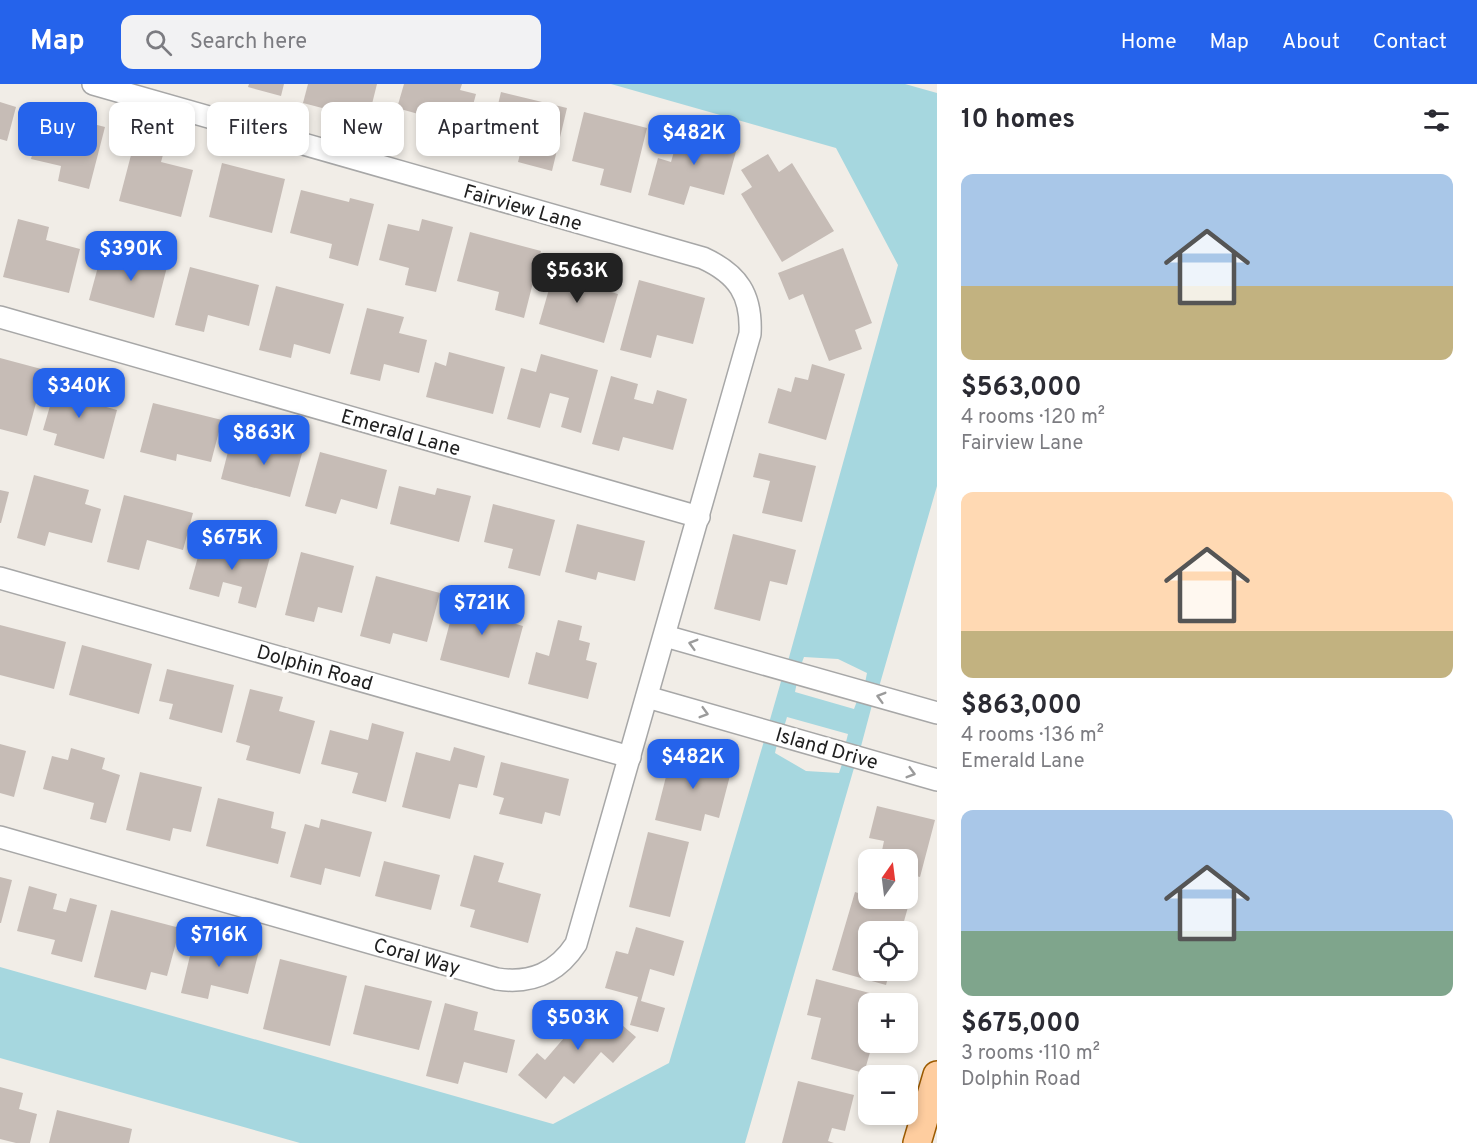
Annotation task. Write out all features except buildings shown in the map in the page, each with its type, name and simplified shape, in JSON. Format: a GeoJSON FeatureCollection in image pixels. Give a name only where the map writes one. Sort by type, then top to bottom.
{"type":"FeatureCollection","features":[{"type":"Feature","properties":{"kind":"main road"},"geometry":{"type":"LineString","coordinates":[[917,1143],[937,1075]]}},
{"type":"Feature","properties":{"kind":"street","name":"Fairview Lane"},"geometry":{"type":"LineString","coordinates":[[93,84],[691,255],[718,265],[731,274],[745,295],[751,318],[750,334],[647,697]]}},
{"type":"Feature","properties":{"kind":"street","name":"Emerald Lane"},"geometry":{"type":"LineString","coordinates":[[0,318],[699,516]]}},
{"type":"Feature","properties":{"kind":"street","name":"Dolphin Road"},"geometry":{"type":"LineString","coordinates":[[0,578],[630,757]]}},
{"type":"Feature","properties":{"kind":"street"},"geometry":{"type":"LineString","coordinates":[[665,636],[937,713]]}},
{"type":"Feature","properties":{"kind":"street","name":"Coral Way"},"geometry":{"type":"LineString","coordinates":[[0,837],[486,976],[513,981],[542,976],[567,957],[576,944],[647,697]]}},
{"type":"Feature","properties":{"kind":"street","name":"Island Drive"},"geometry":{"type":"LineString","coordinates":[[647,697],[937,780]]}},
{"type":"Feature","properties":{"kind":"water"},"geometry":{"type":"Polygon","coordinates":[[[611,84],[905,84],[937,93],[937,486],[879,687],[865,683],[867,673],[838,659],[804,657],[801,665],[788,661],[898,265],[836,148],[611,84]]]}},
{"type":"Feature","properties":{"kind":"water"},"geometry":{"type":"Polygon","coordinates":[[[782,678],[797,682],[795,692],[854,709],[857,701],[872,705],[860,750],[845,746],[848,734],[787,717],[784,727],[769,723],[782,678]]]}},
{"type":"Feature","properties":{"kind":"water"},"geometry":{"type":"Polygon","coordinates":[[[764,741],[777,744],[775,753],[806,771],[839,773],[842,764],[854,768],[745,1143],[300,1143],[0,1058],[0,967],[553,1124],[669,1063],[764,741]]]}}]}
